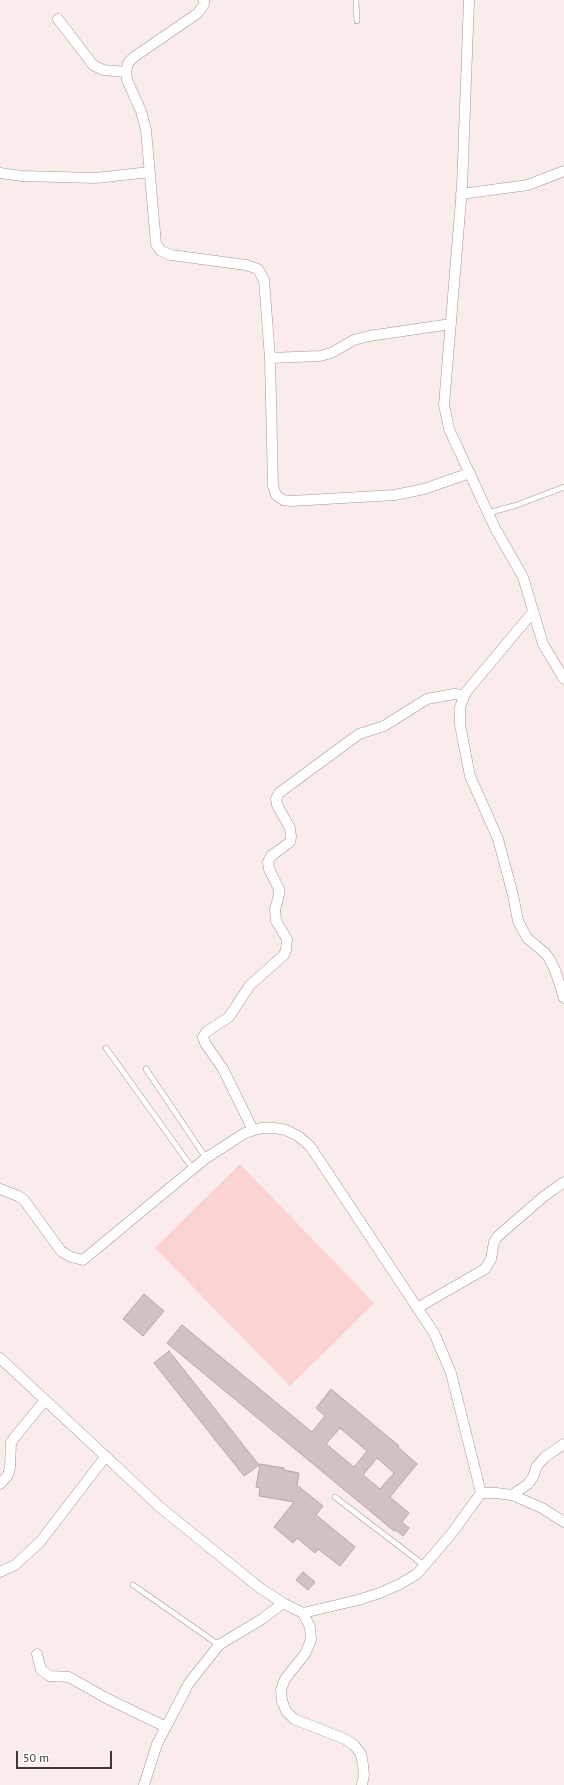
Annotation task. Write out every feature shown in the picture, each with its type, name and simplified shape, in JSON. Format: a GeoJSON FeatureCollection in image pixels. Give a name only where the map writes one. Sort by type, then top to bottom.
{"type":"FeatureCollection","features":[{"type":"Feature","properties":{"kind":"street"},"geometry":{"type":"LineString","coordinates":[[204,0],[204,4],[198,14],[134,57],[128,63],[126,72],[127,80],[141,111],[146,130],[156,244],[161,251],[171,255],[246,265],[258,269],[264,280],[270,358],[273,486],[276,495],[283,500],[291,501],[395,495],[424,489],[470,473]]}},
{"type":"Feature","properties":{"kind":"street"},"geometry":{"type":"LineString","coordinates":[[469,0],[461,194],[444,405],[449,429],[488,513],[523,577],[543,644],[564,679]]}},
{"type":"Feature","properties":{"kind":"street"},"geometry":{"type":"LineString","coordinates":[[58,19],[93,65],[103,70],[126,72]]}},
{"type":"Feature","properties":{"kind":"street"},"geometry":{"type":"LineString","coordinates":[[461,194],[528,185],[564,171]]}},
{"type":"Feature","properties":{"kind":"street"},"geometry":{"type":"LineString","coordinates":[[0,173],[22,176],[95,178],[150,172]]}},
{"type":"Feature","properties":{"kind":"street"},"geometry":{"type":"LineString","coordinates":[[270,358],[320,356],[331,353],[354,340],[369,336],[451,324]]}},
{"type":"Feature","properties":{"kind":"street"},"geometry":{"type":"LineString","coordinates":[[533,612],[464,695],[460,707],[460,725],[470,776],[498,839],[513,895],[518,921],[527,938],[549,958],[555,970],[564,998]]}},
{"type":"Feature","properties":{"kind":"street"},"geometry":{"type":"LineString","coordinates":[[253,1130],[223,1069],[205,1043],[203,1037],[206,1032],[229,1017],[250,985],[284,955],[286,950],[287,939],[276,921],[275,909],[279,889],[269,869],[268,862],[271,856],[290,842],[292,837],[290,828],[277,805],[276,799],[279,793],[359,734],[384,726],[427,699],[454,694],[464,695]]}},
{"type":"Feature","properties":{"kind":"street"},"geometry":{"type":"LineString","coordinates":[[0,1189],[24,1200],[61,1251],[71,1257],[83,1260],[206,1158],[245,1133],[261,1128],[275,1128],[286,1130],[298,1136],[310,1146],[434,1333],[451,1374],[481,1493]]}},
{"type":"Feature","properties":{"kind":"street"},"geometry":{"type":"LineString","coordinates":[[417,1308],[485,1269],[491,1259],[494,1242],[497,1237],[542,1197],[564,1182]]}},
{"type":"Feature","properties":{"kind":"street"},"geometry":{"type":"LineString","coordinates":[[0,1358],[161,1508],[260,1588],[283,1603],[303,1613],[310,1627],[310,1640],[305,1654],[285,1678],[281,1690],[282,1701],[286,1711],[294,1719],[345,1739],[354,1745],[361,1754],[364,1765],[362,1785]]}},
{"type":"Feature","properties":{"kind":"street"},"geometry":{"type":"LineString","coordinates":[[0,1484],[8,1475],[10,1468],[11,1442],[45,1400]]}},
{"type":"Feature","properties":{"kind":"street"},"geometry":{"type":"LineString","coordinates":[[512,1495],[528,1484],[533,1477],[537,1466],[545,1457],[564,1444]]}},
{"type":"Feature","properties":{"kind":"street"},"geometry":{"type":"LineString","coordinates":[[0,1572],[15,1565],[40,1542],[106,1456]]}},
{"type":"Feature","properties":{"kind":"street"},"geometry":{"type":"LineString","coordinates":[[481,1493],[496,1492],[512,1495],[542,1508],[564,1522]]}},
{"type":"Feature","properties":{"kind":"street"},"geometry":{"type":"LineString","coordinates":[[303,1613],[358,1600],[380,1593],[417,1574],[452,1533],[481,1493]]}},
{"type":"Feature","properties":{"kind":"street"},"geometry":{"type":"LineString","coordinates":[[144,1785],[157,1744],[189,1683],[219,1645],[262,1619],[283,1603]]}},
{"type":"Feature","properties":{"kind":"street"},"geometry":{"type":"LineString","coordinates":[[37,1654],[41,1670],[50,1676],[69,1677],[106,1698],[166,1727]]}},
{"type":"Feature","properties":{"kind":"lane"},"geometry":{"type":"LineString","coordinates":[[356,0],[357,21]]}},
{"type":"Feature","properties":{"kind":"lane"},"geometry":{"type":"LineString","coordinates":[[488,513],[517,505],[564,488]]}},
{"type":"Feature","properties":{"kind":"lane"},"geometry":{"type":"LineString","coordinates":[[106,1048],[193,1169]]}},
{"type":"Feature","properties":{"kind":"lane"},"geometry":{"type":"LineString","coordinates":[[146,1069],[206,1158]]}},
{"type":"Feature","properties":{"kind":"lane"},"geometry":{"type":"LineString","coordinates":[[335,1497],[424,1566]]}},
{"type":"Feature","properties":{"kind":"lane"},"geometry":{"type":"LineString","coordinates":[[133,1585],[219,1645]]}},
{"type":"Feature","properties":{"kind":"shaded area"},"geometry":{"type":"Polygon","coordinates":[[[240,1164],[374,1303],[290,1386],[155,1248],[240,1164]]]}},
{"type":"Feature","properties":{"kind":"building"},"geometry":{"type":"Polygon","coordinates":[[[144,1294],[164,1311],[143,1336],[123,1319],[144,1294]]]}},
{"type":"Feature","properties":{"kind":"building"},"geometry":{"type":"Polygon","coordinates":[[[182,1325],[312,1432],[325,1416],[316,1408],[331,1389],[399,1446],[398,1447],[417,1464],[390,1497],[409,1513],[402,1522],[409,1528],[403,1536],[396,1530],[394,1531],[167,1343],[182,1325]],[[340,1428],[326,1444],[354,1467],[367,1451],[340,1428]],[[377,1458],[363,1475],[380,1489],[394,1473],[377,1458]]]}},
{"type":"Feature","properties":{"kind":"building"},"geometry":{"type":"Polygon","coordinates":[[[169,1351],[259,1465],[244,1476],[154,1363],[169,1351]]]}},
{"type":"Feature","properties":{"kind":"building"},"geometry":{"type":"Polygon","coordinates":[[[260,1464],[284,1468],[284,1470],[299,1473],[297,1485],[323,1506],[316,1515],[355,1547],[340,1566],[318,1549],[315,1553],[297,1538],[293,1543],[274,1527],[294,1502],[259,1496],[260,1488],[256,1487],[260,1464]]]}},
{"type":"Feature","properties":{"kind":"building"},"geometry":{"type":"Polygon","coordinates":[[[303,1572],[315,1582],[308,1590],[296,1580],[303,1572]]]}}]}
